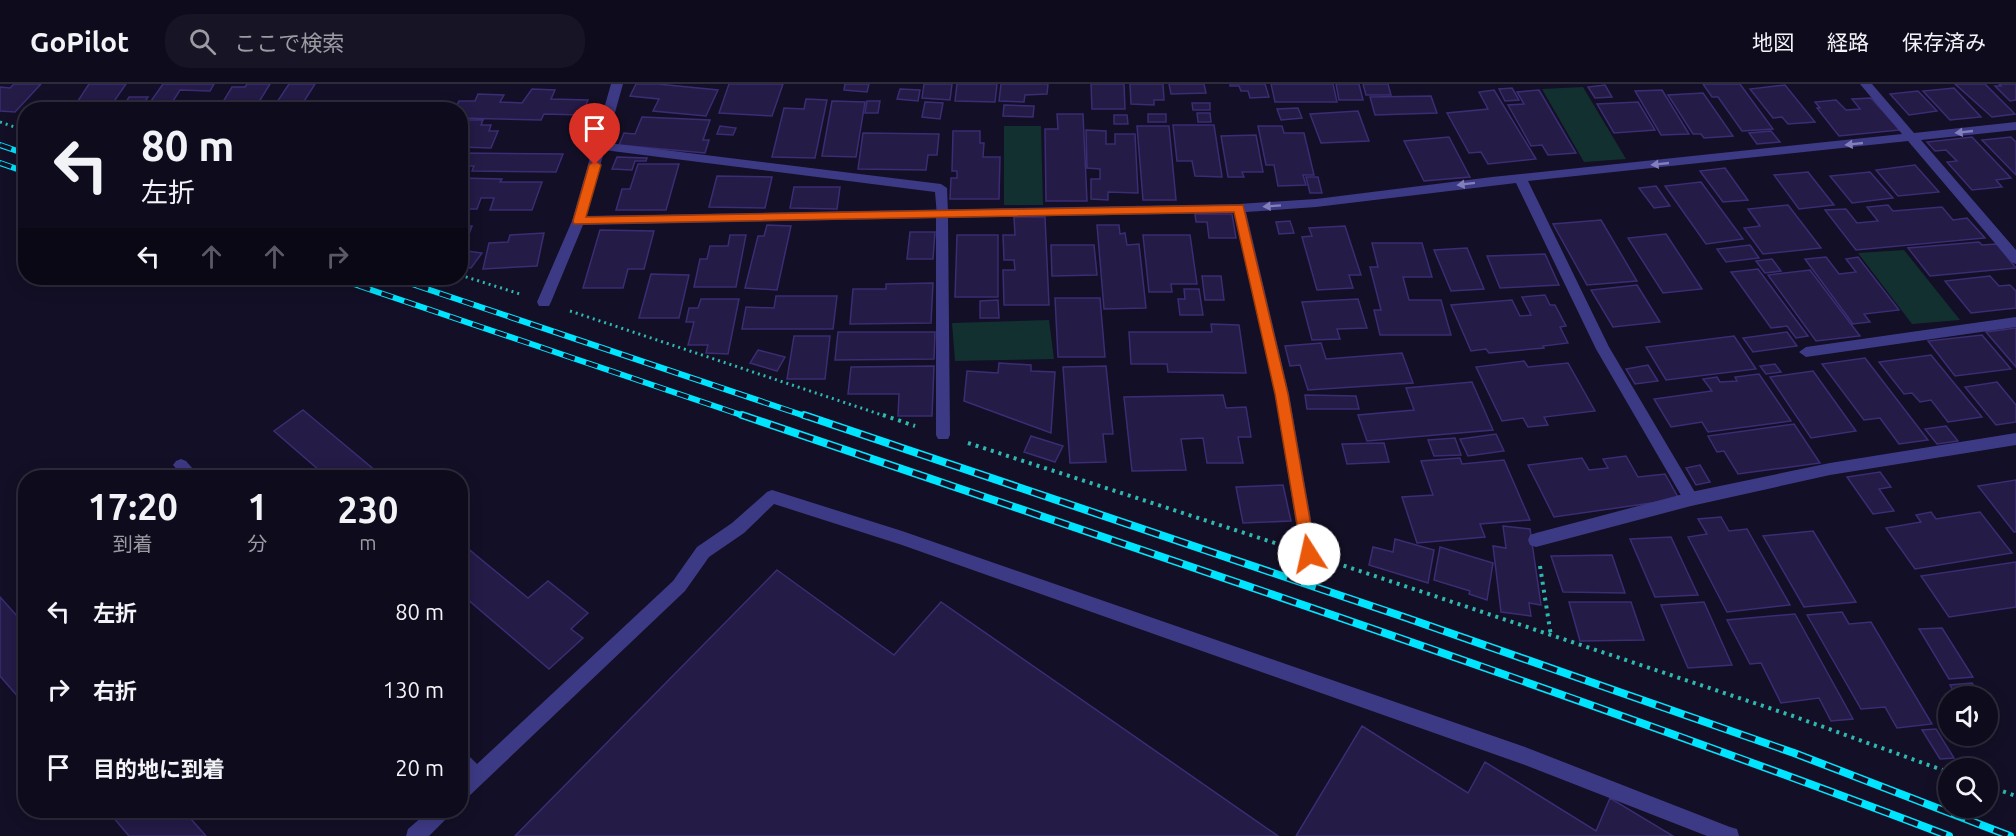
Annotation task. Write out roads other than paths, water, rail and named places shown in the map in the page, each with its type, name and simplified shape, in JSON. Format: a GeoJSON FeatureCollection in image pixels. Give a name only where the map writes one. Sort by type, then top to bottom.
{"type":"FeatureCollection","features":[{"type":"Feature","properties":{"kind":"street"},"geometry":{"type":"LineString","coordinates":[[544,302],[579,221],[617,84]]}},
{"type":"Feature","properties":{"kind":"street"},"geometry":{"type":"LineString","coordinates":[[1866,84],[2016,259]]}},
{"type":"Feature","properties":{"kind":"street"},"geometry":{"type":"LineString","coordinates":[[579,221],[1239,208],[1317,203],[1520,178],[2016,126]]}},
{"type":"Feature","properties":{"kind":"street"},"geometry":{"type":"LineString","coordinates":[[600,146],[941,188],[943,435]]}},
{"type":"Feature","properties":{"kind":"street"},"geometry":{"type":"LineString","coordinates":[[1520,178],[1603,349],[1691,499]]}},
{"type":"Feature","properties":{"kind":"street"},"geometry":{"type":"LineString","coordinates":[[1239,208],[1282,394],[1309,554]]}},
{"type":"Feature","properties":{"kind":"street"},"geometry":{"type":"LineString","coordinates":[[1806,352],[2016,322]]}},
{"type":"Feature","properties":{"kind":"street"},"geometry":{"type":"LineString","coordinates":[[1536,540],[1691,499],[1830,469],[2016,440]]}},
{"type":"Feature","properties":{"kind":"street"},"geometry":{"type":"LineString","coordinates":[[181,465],[186,470]]}},
{"type":"Feature","properties":{"kind":"street"},"geometry":{"type":"LineString","coordinates":[[468,785],[679,586],[703,552],[738,528],[772,497],[902,538],[1525,756],[1730,836]]}},
{"type":"Feature","properties":{"kind":"street"},"geometry":{"type":"LineString","coordinates":[[468,767],[477,777]]}},
{"type":"Feature","properties":{"kind":"street"},"geometry":{"type":"LineString","coordinates":[[415,836],[434,818]]}},
{"type":"Feature","properties":{"kind":"railway"},"geometry":{"type":"LineString","coordinates":[[0,145],[18,151]]}},
{"type":"Feature","properties":{"kind":"railway"},"geometry":{"type":"LineString","coordinates":[[0,163],[18,169]]}},
{"type":"Feature","properties":{"kind":"railway"},"geometry":{"type":"LineString","coordinates":[[357,285],[747,417]]}},
{"type":"Feature","properties":{"kind":"railway"},"geometry":{"type":"LineString","coordinates":[[415,285],[808,417]]}},
{"type":"Feature","properties":{"kind":"railway"},"geometry":{"type":"LineString","coordinates":[[742,415],[1499,673],[1949,836]]}},
{"type":"Feature","properties":{"kind":"railway"},"geometry":{"type":"LineString","coordinates":[[804,415],[1404,617],[1794,753],[2010,836]]}}]}
